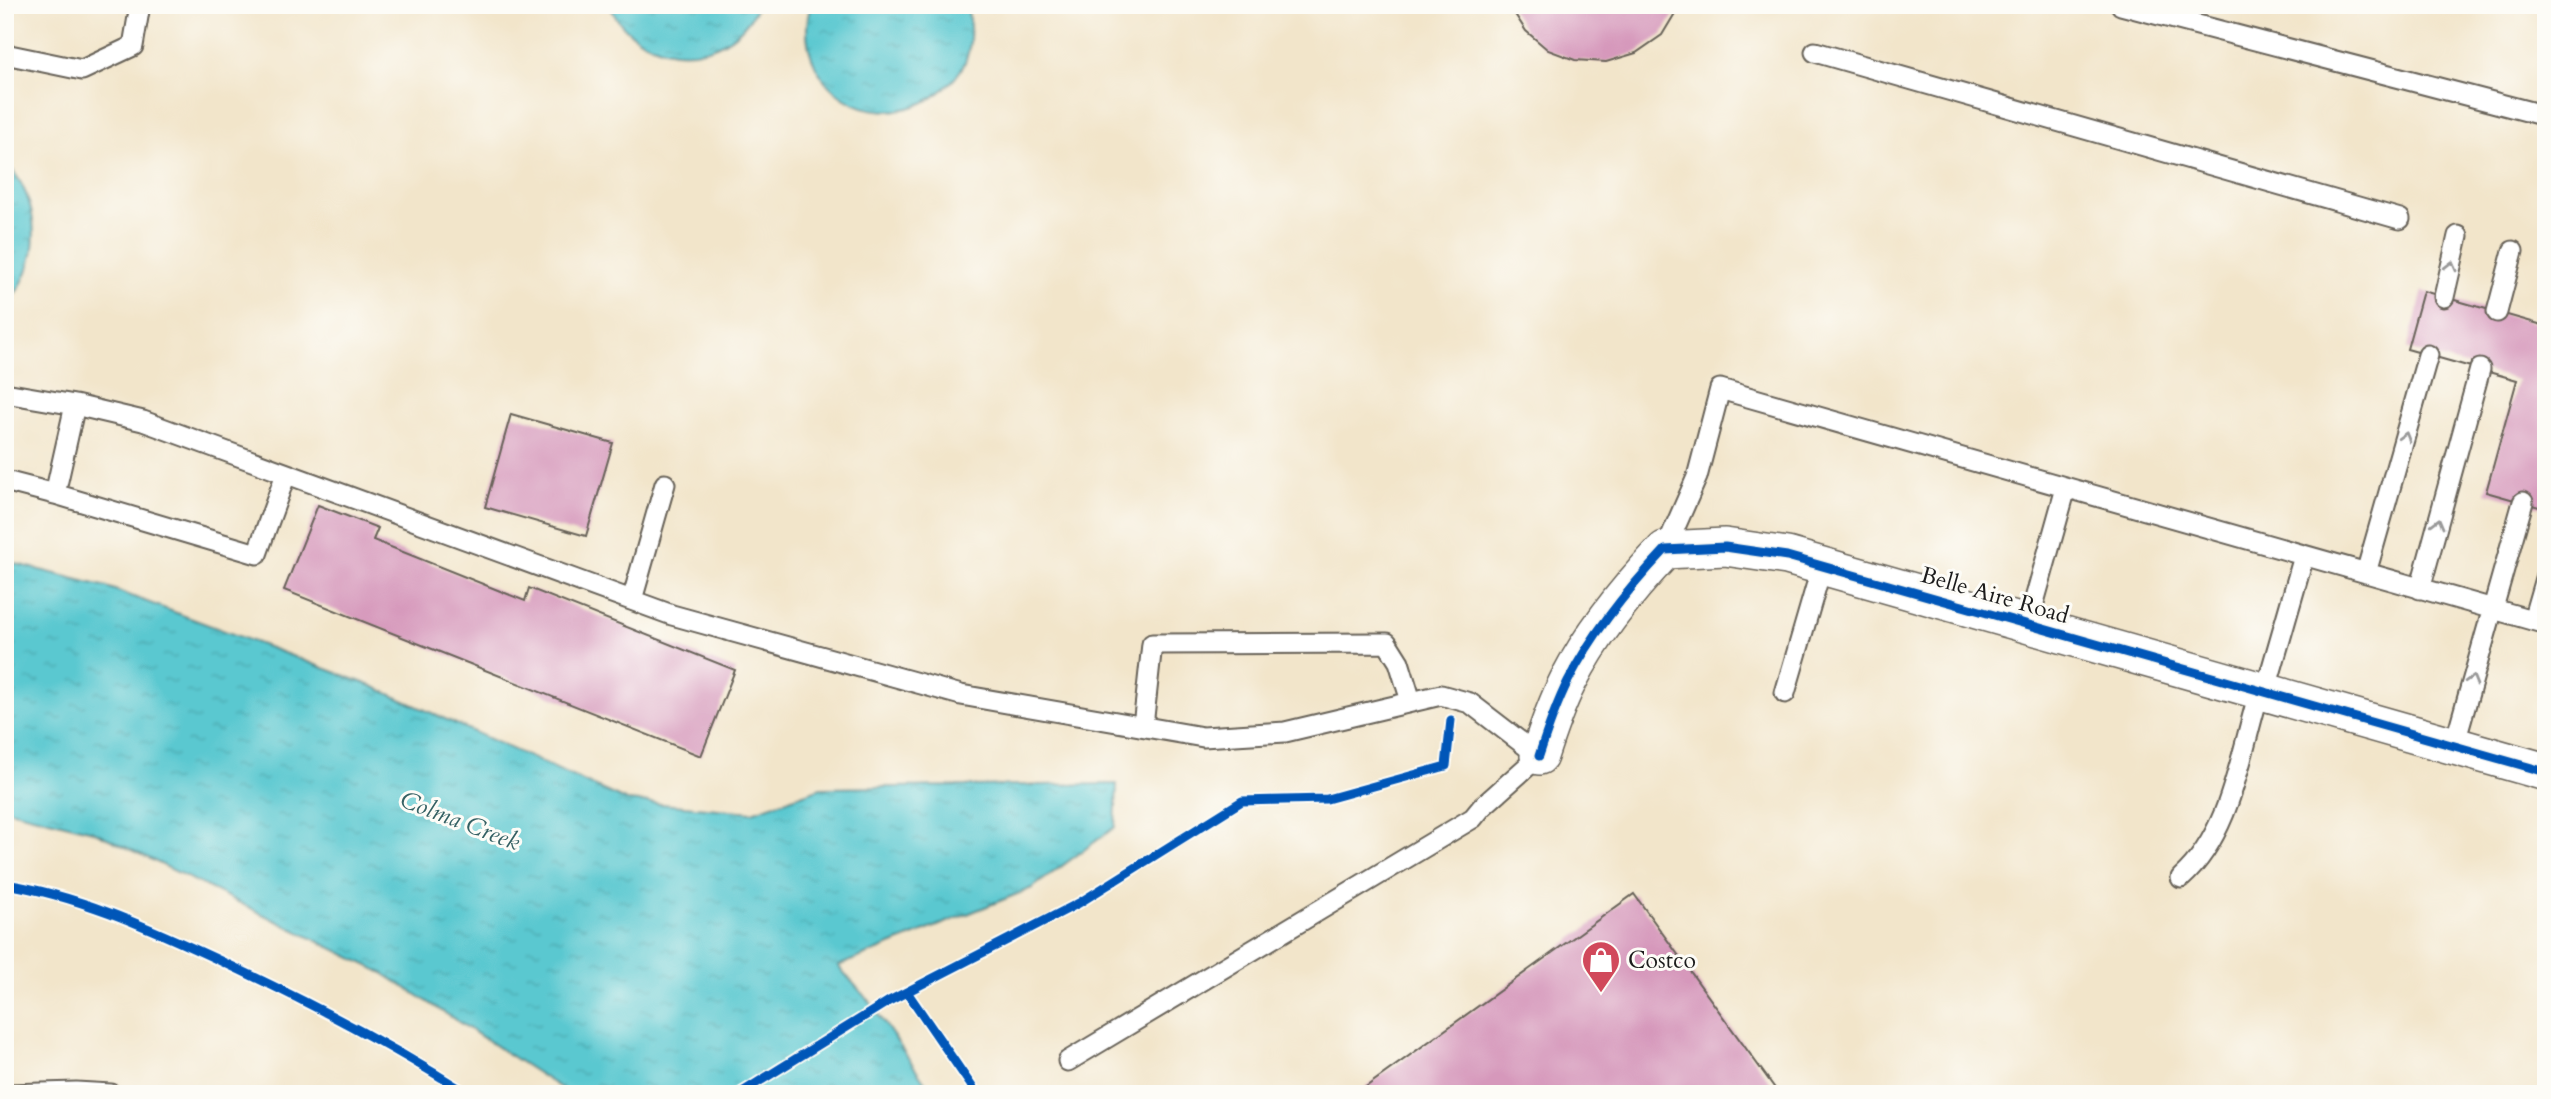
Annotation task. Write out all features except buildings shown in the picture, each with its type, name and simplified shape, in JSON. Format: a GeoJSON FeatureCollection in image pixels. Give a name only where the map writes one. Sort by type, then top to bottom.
{"type":"FeatureCollection","features":[{"type":"Feature","properties":{"kind":"street","name":"Belle Aire Road"},"geometry":{"type":"LineString","coordinates":[[1665,550],[1725,547],[1758,550],[1822,566],[2546,772]]}},
{"type":"Feature","properties":{"kind":"street"},"geometry":{"type":"LineString","coordinates":[[1539,756],[1552,716],[1589,645],[1631,588],[1665,550]]}},
{"type":"Feature","properties":{"kind":"lane"},"geometry":{"type":"LineString","coordinates":[[5,54],[82,70],[133,46],[139,5]]}},
{"type":"Feature","properties":{"kind":"lane"},"geometry":{"type":"LineString","coordinates":[[2121,5],[2546,116]]}},
{"type":"Feature","properties":{"kind":"lane"},"geometry":{"type":"LineString","coordinates":[[1815,52],[2400,219]]}},
{"type":"Feature","properties":{"kind":"lane"},"geometry":{"type":"LineString","coordinates":[[2444,297],[2458,236]]}},
{"type":"Feature","properties":{"kind":"lane"},"geometry":{"type":"LineString","coordinates":[[2497,312],[2513,251]]}},
{"type":"Feature","properties":{"kind":"lane"},"geometry":{"type":"LineString","coordinates":[[2366,573],[2428,355]]}},
{"type":"Feature","properties":{"kind":"lane"},"geometry":{"type":"LineString","coordinates":[[2420,589],[2480,369]]}},
{"type":"Feature","properties":{"kind":"lane"},"geometry":{"type":"LineString","coordinates":[[1665,550],[1697,477],[1720,389],[2539,622],[2546,575]]}},
{"type":"Feature","properties":{"kind":"lane"},"geometry":{"type":"LineString","coordinates":[[5,393],[75,405],[143,421],[672,615],[961,695],[1203,737],[1286,732],[1441,695],[1470,703],[1539,756],[1473,818],[1068,1061]]}},
{"type":"Feature","properties":{"kind":"lane"},"geometry":{"type":"LineString","coordinates":[[55,494],[75,405]]}},
{"type":"Feature","properties":{"kind":"lane"},"geometry":{"type":"LineString","coordinates":[[5,481],[257,554],[286,474]]}},
{"type":"Feature","properties":{"kind":"lane"},"geometry":{"type":"LineString","coordinates":[[632,600],[665,484]]}},
{"type":"Feature","properties":{"kind":"lane"},"geometry":{"type":"LineString","coordinates":[[2028,624],[2066,488]]}},
{"type":"Feature","properties":{"kind":"lane"},"geometry":{"type":"LineString","coordinates":[[2454,746],[2523,502]]}},
{"type":"Feature","properties":{"kind":"lane"},"geometry":{"type":"LineString","coordinates":[[2181,878],[2195,865],[2217,834],[2304,556]]}},
{"type":"Feature","properties":{"kind":"lane"},"geometry":{"type":"LineString","coordinates":[[1785,693],[1822,566]]}},
{"type":"Feature","properties":{"kind":"lane"},"geometry":{"type":"LineString","coordinates":[[1143,726],[1153,644],[1387,643],[1399,662],[1411,701]]}},
{"type":"Feature","properties":{"kind":"lane"},"geometry":{"type":"LineString","coordinates":[[8,1094],[76,1091],[111,1094]]}},
{"type":"Feature","properties":{"kind":"water"},"geometry":{"type":"Polygon","coordinates":[[[610,5],[758,5],[737,33],[723,42],[708,49],[676,52],[659,48],[632,34],[615,16],[610,5]]]}},
{"type":"Feature","properties":{"kind":"water"},"geometry":{"type":"Polygon","coordinates":[[[811,5],[967,5],[970,35],[967,57],[948,85],[931,99],[912,107],[892,111],[853,103],[836,93],[822,78],[812,58],[807,32],[811,5]]]}},
{"type":"Feature","properties":{"kind":"water"},"geometry":{"type":"Polygon","coordinates":[[[5,162],[27,195],[34,234],[27,272],[18,290],[5,305],[5,162]]]}},
{"type":"Feature","properties":{"kind":"water","name":"Colma Creek"},"geometry":{"type":"Polygon","coordinates":[[[5,561],[107,587],[372,686],[627,801],[752,812],[821,788],[1117,784],[1115,827],[1032,888],[838,966],[869,1001],[933,1094],[570,1094],[383,973],[93,831],[5,809],[5,561]]]}},
{"type":"Feature","properties":{"kind":"cycle path"},"geometry":{"type":"LineString","coordinates":[[1539,756],[1560,699],[1588,645],[1651,565],[1665,550],[1725,547],[1787,556],[2546,772]]}},
{"type":"Feature","properties":{"kind":"cycle path"},"geometry":{"type":"LineString","coordinates":[[739,1094],[889,1001],[1079,903],[1242,801],[1327,799],[1446,766],[1451,720]]}},
{"type":"Feature","properties":{"kind":"cycle path"},"geometry":{"type":"LineString","coordinates":[[5,884],[84,904],[185,945],[342,1021],[468,1094]]}},
{"type":"Feature","properties":{"kind":"cycle path"},"geometry":{"type":"LineString","coordinates":[[907,992],[977,1094]]}},
{"type":"Feature","properties":{"kind":"place","name":"Costco"},"geometry":{"type":"Point","coordinates":[1601,994]}}]}
